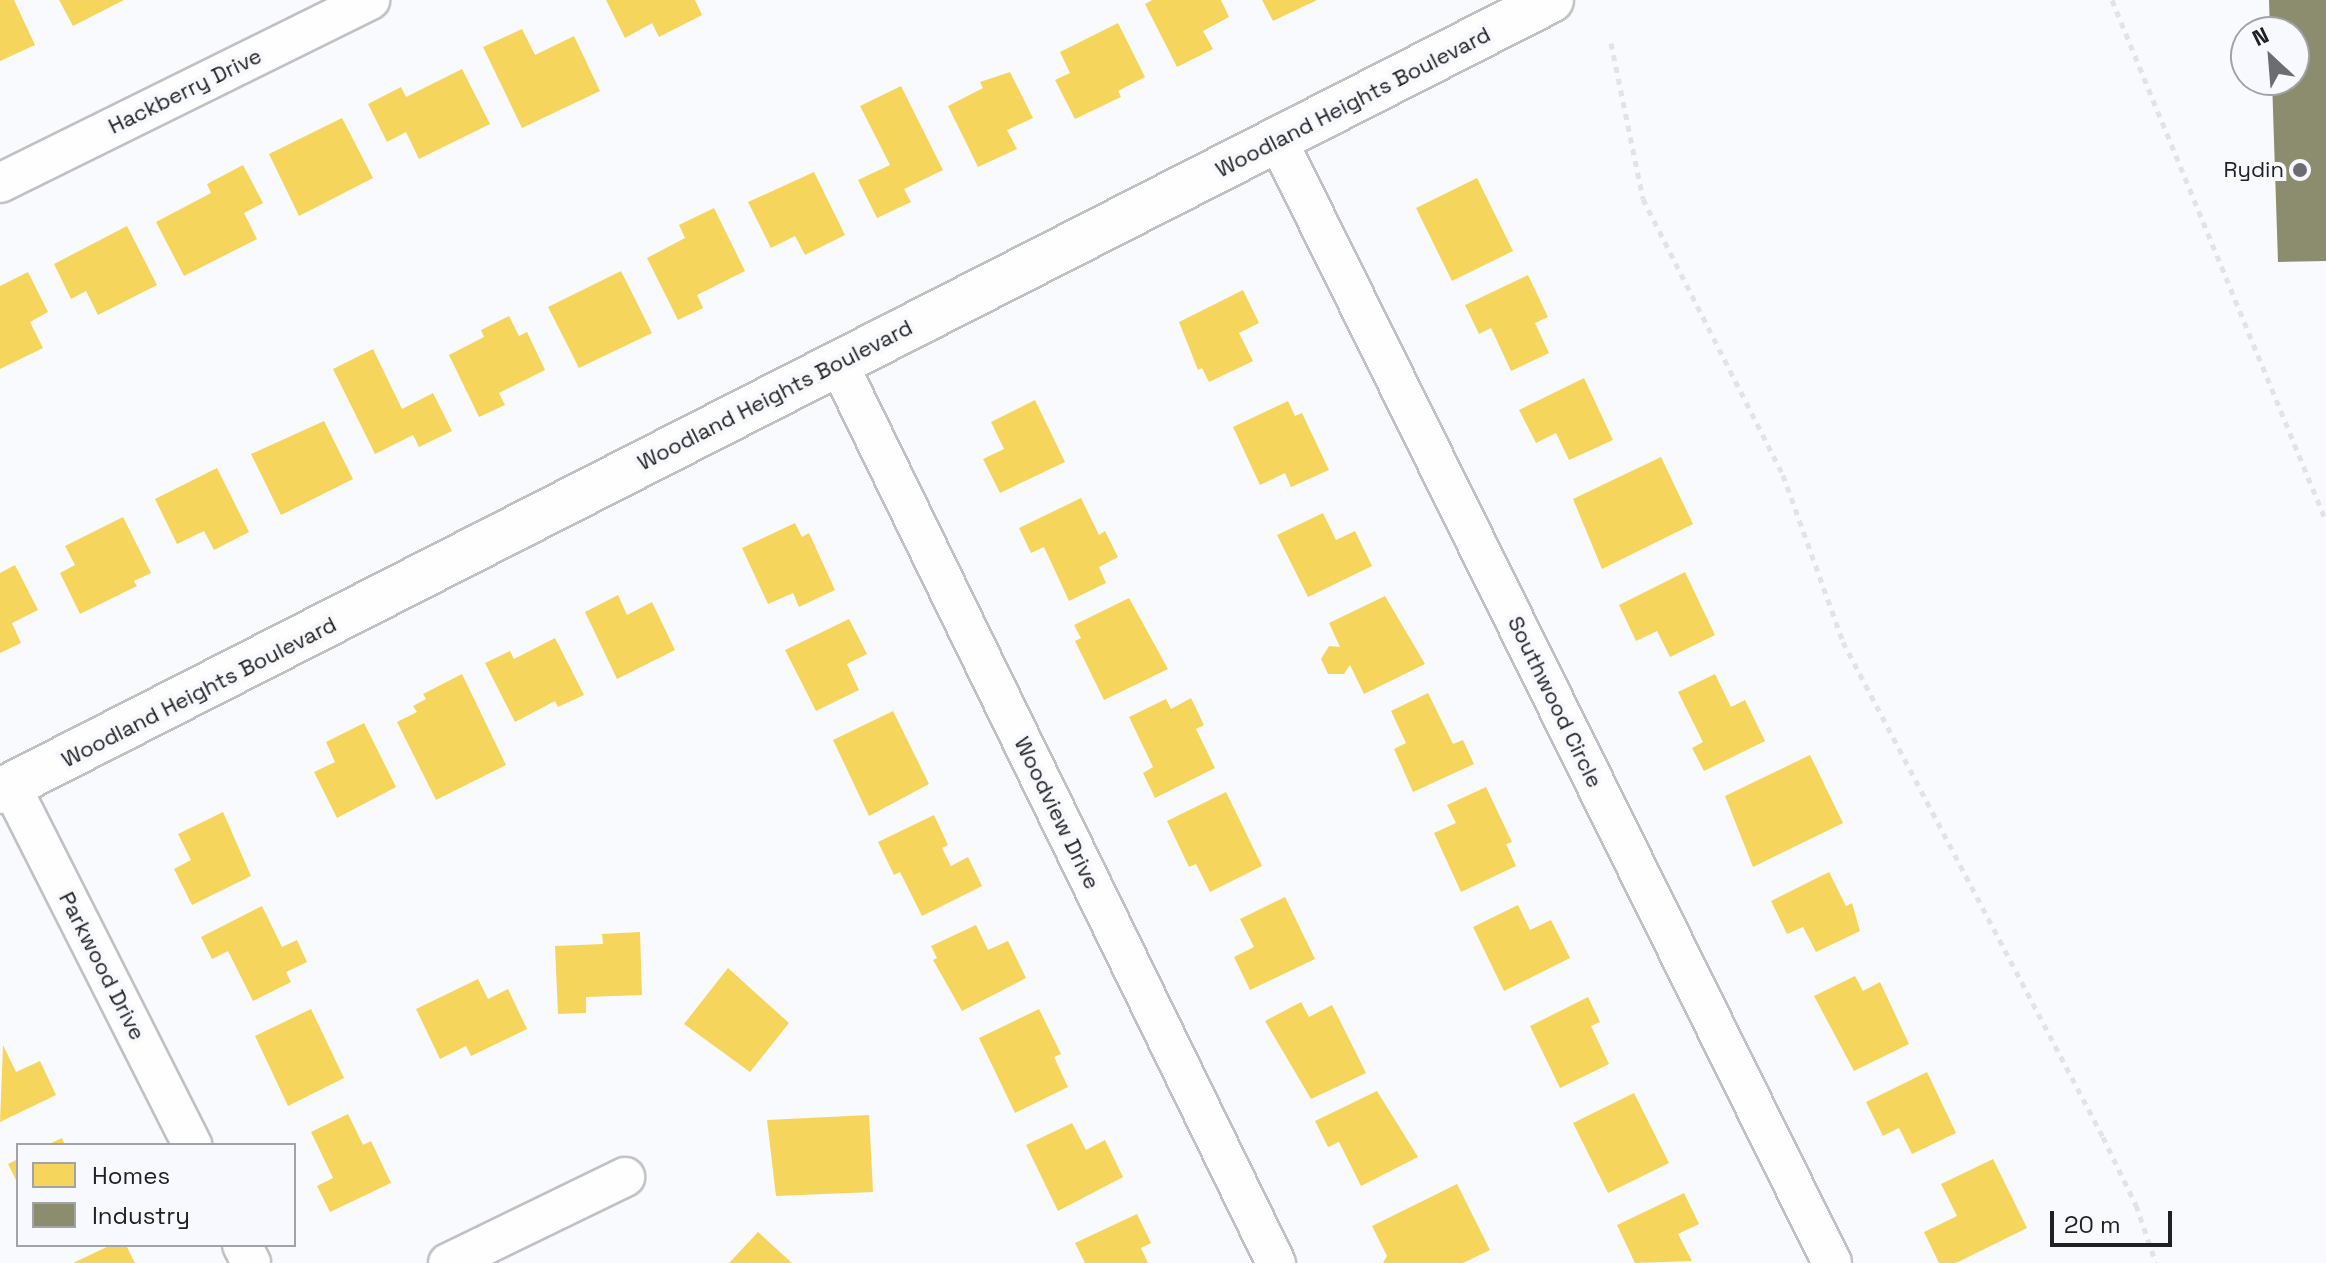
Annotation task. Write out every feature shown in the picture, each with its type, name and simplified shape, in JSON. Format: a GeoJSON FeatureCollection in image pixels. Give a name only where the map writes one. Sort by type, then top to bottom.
{"type":"FeatureCollection","features":[{"type":"Feature","properties":{"kind":"street","name":"Hackberry Drive"},"geometry":{"type":"LineString","coordinates":[[0,183],[370,0]]}},
{"type":"Feature","properties":{"kind":"street","name":"Woodland Heights Boulevard"},"geometry":{"type":"LineString","coordinates":[[6,790],[1551,0]]}},
{"type":"Feature","properties":{"kind":"street","name":"Southwood Circle"},"geometry":{"type":"LineString","coordinates":[[1278,141],[1832,1263]]}},
{"type":"Feature","properties":{"kind":"street","name":"Woodview Drive"},"geometry":{"type":"LineString","coordinates":[[838,363],[1276,1263]]}},
{"type":"Feature","properties":{"kind":"street","name":"Parkwood Drive"},"geometry":{"type":"LineString","coordinates":[[6,790],[191,1143]]}},
{"type":"Feature","properties":{"kind":"street"},"geometry":{"type":"LineString","coordinates":[[448,1263],[625,1177]]}},
{"type":"Feature","properties":{"kind":"path"},"geometry":{"type":"LineString","coordinates":[[2112,0],[2326,521]]}},
{"type":"Feature","properties":{"kind":"path"},"geometry":{"type":"LineString","coordinates":[[1611,43],[1643,199],[1783,475],[1843,642],[2103,1137],[2136,1205],[2156,1263]]}},
{"type":"Feature","properties":{"kind":"building: Homes"},"geometry":{"type":"Polygon","coordinates":[[[0,0],[14,0],[35,45],[0,61],[0,0]]]}},
{"type":"Feature","properties":{"kind":"building: Homes"},"geometry":{"type":"Polygon","coordinates":[[[59,0],[124,0],[73,26],[59,0]]]}},
{"type":"Feature","properties":{"kind":"building: Homes"},"geometry":{"type":"Polygon","coordinates":[[[606,0],[695,0],[702,15],[659,37],[652,23],[625,38],[606,0]]]}},
{"type":"Feature","properties":{"kind":"building: Homes"},"geometry":{"type":"Polygon","coordinates":[[[1152,0],[1221,0],[1229,17],[1203,31],[1213,49],[1177,67],[1145,4],[1152,0]]]}},
{"type":"Feature","properties":{"kind":"building: Homes"},"geometry":{"type":"Polygon","coordinates":[[[1262,0],[1317,0],[1273,21],[1262,0]]]}},
{"type":"Feature","properties":{"kind":"building: Homes"},"geometry":{"type":"Polygon","coordinates":[[[1118,23],[1145,77],[1118,91],[1121,97],[1075,119],[1055,80],[1070,73],[1060,52],[1118,23]]]}},
{"type":"Feature","properties":{"kind":"building: Homes"},"geometry":{"type":"Polygon","coordinates":[[[522,29],[535,55],[574,36],[600,91],[522,128],[483,47],[522,29]]]}},
{"type":"Feature","properties":{"kind":"building: Homes"},"geometry":{"type":"Polygon","coordinates":[[[462,69],[490,124],[419,159],[406,132],[387,142],[368,104],[401,87],[406,97],[462,69]]]}},
{"type":"Feature","properties":{"kind":"building: Homes"},"geometry":{"type":"Polygon","coordinates":[[[1010,72],[1033,118],[1007,130],[1017,149],[978,167],[948,106],[983,88],[980,82],[1010,72]]]}},
{"type":"Feature","properties":{"kind":"building: Homes"},"geometry":{"type":"Polygon","coordinates":[[[901,86],[943,170],[904,189],[911,202],[877,218],[858,180],[890,165],[860,106],[901,86]]]}},
{"type":"Feature","properties":{"kind":"building: Homes"},"geometry":{"type":"Polygon","coordinates":[[[342,118],[373,178],[299,216],[269,154],[342,118]]]}},
{"type":"Feature","properties":{"kind":"building: Homes"},"geometry":{"type":"Polygon","coordinates":[[[243,165],[263,203],[244,213],[257,239],[184,276],[156,222],[211,193],[207,184],[243,165]]]}},
{"type":"Feature","properties":{"kind":"building: Homes"},"geometry":{"type":"Polygon","coordinates":[[[814,172],[845,235],[805,255],[795,236],[771,248],[748,202],[814,172]]]}},
{"type":"Feature","properties":{"kind":"building: Homes"},"geometry":{"type":"Polygon","coordinates":[[[1477,178],[1513,251],[1452,281],[1416,208],[1477,178]]]}},
{"type":"Feature","properties":{"kind":"building: Homes"},"geometry":{"type":"Polygon","coordinates":[[[714,208],[745,271],[697,295],[703,308],[678,320],[647,258],[685,238],[679,225],[714,208]]]}},
{"type":"Feature","properties":{"kind":"building: Homes"},"geometry":{"type":"Polygon","coordinates":[[[127,226],[157,285],[98,315],[86,291],[71,299],[54,264],[127,226]]]}},
{"type":"Feature","properties":{"kind":"building: Homes"},"geometry":{"type":"Polygon","coordinates":[[[621,271],[652,333],[579,368],[548,307],[621,271]]]}},
{"type":"Feature","properties":{"kind":"building: Homes"},"geometry":{"type":"Polygon","coordinates":[[[28,272],[48,312],[30,322],[43,348],[0,369],[0,286],[28,272]]]}},
{"type":"Feature","properties":{"kind":"building: Homes"},"geometry":{"type":"Polygon","coordinates":[[[1528,275],[1548,317],[1535,323],[1549,353],[1511,371],[1491,328],[1479,334],[1465,305],[1528,275]]]}},
{"type":"Feature","properties":{"kind":"building: Homes"},"geometry":{"type":"Polygon","coordinates":[[[1243,290],[1259,323],[1239,333],[1253,361],[1209,382],[1202,368],[1198,370],[1179,322],[1243,290]]]}},
{"type":"Feature","properties":{"kind":"building: Homes"},"geometry":{"type":"Polygon","coordinates":[[[509,316],[519,336],[527,332],[545,370],[499,393],[505,405],[479,417],[449,355],[484,337],[481,330],[509,316]]]}},
{"type":"Feature","properties":{"kind":"building: Homes"},"geometry":{"type":"Polygon","coordinates":[[[373,349],[402,409],[433,393],[452,431],[419,447],[413,435],[375,454],[333,369],[373,349]]]}},
{"type":"Feature","properties":{"kind":"building: Homes"},"geometry":{"type":"Polygon","coordinates":[[[1584,378],[1613,440],[1569,460],[1556,433],[1536,443],[1519,410],[1584,378]]]}},
{"type":"Feature","properties":{"kind":"building: Homes"},"geometry":{"type":"Polygon","coordinates":[[[1035,400],[1065,462],[1000,493],[983,459],[1004,449],[991,422],[1035,400]]]}},
{"type":"Feature","properties":{"kind":"building: Homes"},"geometry":{"type":"Polygon","coordinates":[[[1288,401],[1295,416],[1302,413],[1329,470],[1291,487],[1285,473],[1260,485],[1233,427],[1288,401]]]}},
{"type":"Feature","properties":{"kind":"building: Homes"},"geometry":{"type":"Polygon","coordinates":[[[324,421],[353,479],[281,515],[251,454],[324,421]]]}},
{"type":"Feature","properties":{"kind":"building: Homes"},"geometry":{"type":"Polygon","coordinates":[[[1661,457],[1693,524],[1602,569],[1573,499],[1661,457]]]}},
{"type":"Feature","properties":{"kind":"building: Homes"},"geometry":{"type":"Polygon","coordinates":[[[217,468],[249,532],[214,550],[204,531],[177,544],[155,499],[217,468]]]}},
{"type":"Feature","properties":{"kind":"building: Homes"},"geometry":{"type":"Polygon","coordinates":[[[1081,498],[1099,535],[1105,531],[1118,557],[1099,567],[1106,583],[1069,601],[1044,547],[1031,553],[1019,528],[1081,498]]]}},
{"type":"Feature","properties":{"kind":"building: Homes"},"geometry":{"type":"Polygon","coordinates":[[[1323,513],[1336,540],[1355,531],[1372,566],[1308,597],[1277,535],[1323,513]]]}},
{"type":"Feature","properties":{"kind":"building: Homes"},"geometry":{"type":"Polygon","coordinates":[[[123,517],[151,573],[134,581],[137,586],[80,614],[60,573],[75,565],[65,546],[123,517]]]}},
{"type":"Feature","properties":{"kind":"building: Homes"},"geometry":{"type":"Polygon","coordinates":[[[795,523],[802,537],[809,533],[835,590],[799,607],[793,593],[768,604],[742,548],[795,523]]]}},
{"type":"Feature","properties":{"kind":"building: Homes"},"geometry":{"type":"Polygon","coordinates":[[[15,565],[38,610],[12,623],[21,643],[0,653],[0,573],[15,565]]]}},
{"type":"Feature","properties":{"kind":"building: Homes"},"geometry":{"type":"Polygon","coordinates":[[[1685,572],[1715,635],[1670,657],[1657,631],[1636,641],[1619,605],[1685,572]]]}},
{"type":"Feature","properties":{"kind":"building: Homes"},"geometry":{"type":"Polygon","coordinates":[[[618,595],[627,615],[652,602],[675,650],[617,679],[585,612],[618,595]]]}},
{"type":"Feature","properties":{"kind":"building: Homes"},"geometry":{"type":"Polygon","coordinates":[[[1385,596],[1425,664],[1364,694],[1350,665],[1344,674],[1328,674],[1321,659],[1329,646],[1340,647],[1329,623],[1385,596]]]}},
{"type":"Feature","properties":{"kind":"building: Homes"},"geometry":{"type":"Polygon","coordinates":[[[1129,598],[1168,669],[1104,700],[1075,641],[1081,638],[1074,625],[1129,598]]]}},
{"type":"Feature","properties":{"kind":"building: Homes"},"geometry":{"type":"Polygon","coordinates":[[[849,619],[867,654],[847,664],[859,690],[816,711],[785,650],[849,619]]]}},
{"type":"Feature","properties":{"kind":"building: Homes"},"geometry":{"type":"Polygon","coordinates":[[[555,638],[584,695],[558,707],[555,701],[515,722],[485,663],[510,651],[514,659],[555,638]]]}},
{"type":"Feature","properties":{"kind":"building: Homes"},"geometry":{"type":"Polygon","coordinates":[[[462,674],[506,765],[436,800],[397,722],[417,712],[413,706],[426,699],[423,694],[462,674]]]}},
{"type":"Feature","properties":{"kind":"building: Homes"},"geometry":{"type":"Polygon","coordinates":[[[1715,674],[1731,707],[1745,700],[1765,741],[1704,771],[1692,748],[1703,742],[1678,692],[1715,674]]]}},
{"type":"Feature","properties":{"kind":"building: Homes"},"geometry":{"type":"Polygon","coordinates":[[[1428,693],[1453,744],[1463,740],[1474,764],[1413,792],[1394,749],[1406,743],[1391,711],[1428,693]]]}},
{"type":"Feature","properties":{"kind":"building: Homes"},"geometry":{"type":"Polygon","coordinates":[[[1191,698],[1204,725],[1196,729],[1215,768],[1155,798],[1143,773],[1153,767],[1129,717],[1166,699],[1171,709],[1191,698]]]}},
{"type":"Feature","properties":{"kind":"building: Homes"},"geometry":{"type":"Polygon","coordinates":[[[893,711],[929,784],[869,816],[833,740],[893,711]]]}},
{"type":"Feature","properties":{"kind":"building: Homes"},"geometry":{"type":"Polygon","coordinates":[[[364,723],[396,787],[337,818],[314,772],[335,762],[326,742],[364,723]]]}},
{"type":"Feature","properties":{"kind":"building: Homes"},"geometry":{"type":"Polygon","coordinates":[[[1810,755],[1843,823],[1753,867],[1725,796],[1810,755]]]}},
{"type":"Feature","properties":{"kind":"building: Homes"},"geometry":{"type":"Polygon","coordinates":[[[1486,787],[1512,842],[1506,844],[1516,866],[1461,892],[1434,833],[1456,823],[1447,805],[1486,787]]]}},
{"type":"Feature","properties":{"kind":"building: Homes"},"geometry":{"type":"Polygon","coordinates":[[[1226,792],[1262,866],[1210,892],[1196,864],[1189,867],[1167,821],[1226,792]]]}},
{"type":"Feature","properties":{"kind":"building: Homes"},"geometry":{"type":"Polygon","coordinates":[[[223,812],[251,876],[192,905],[174,869],[191,860],[178,834],[223,812]]]}},
{"type":"Feature","properties":{"kind":"building: Homes"},"geometry":{"type":"Polygon","coordinates":[[[934,815],[948,845],[942,848],[951,866],[968,857],[982,886],[922,916],[900,872],[894,875],[878,842],[934,815]]]}},
{"type":"Feature","properties":{"kind":"building: Homes"},"geometry":{"type":"Polygon","coordinates":[[[1829,872],[1846,906],[1852,903],[1860,931],[1816,952],[1803,927],[1787,934],[1771,901],[1829,872]]]}},
{"type":"Feature","properties":{"kind":"building: Homes"},"geometry":{"type":"Polygon","coordinates":[[[1285,897],[1315,959],[1250,990],[1234,957],[1254,947],[1240,919],[1285,897]]]}},
{"type":"Feature","properties":{"kind":"building: Homes"},"geometry":{"type":"Polygon","coordinates":[[[1518,905],[1530,930],[1551,920],[1570,958],[1504,991],[1473,927],[1518,905]]]}},
{"type":"Feature","properties":{"kind":"building: Homes"},"geometry":{"type":"Polygon","coordinates":[[[262,906],[282,947],[297,940],[307,962],[286,972],[291,982],[253,1001],[228,951],[212,959],[201,937],[262,906]]]}},
{"type":"Feature","properties":{"kind":"building: Homes"},"geometry":{"type":"Polygon","coordinates":[[[976,925],[988,950],[1008,941],[1026,978],[962,1011],[933,960],[937,958],[931,946],[976,925]]]}},
{"type":"Feature","properties":{"kind":"building: Homes"},"geometry":{"type":"Polygon","coordinates":[[[640,932],[642,995],[586,997],[586,1013],[558,1014],[555,946],[603,944],[602,934],[640,932]]]}},
{"type":"Feature","properties":{"kind":"building: Homes"},"geometry":{"type":"Polygon","coordinates":[[[728,968],[789,1023],[750,1072],[684,1024],[728,968]]]}},
{"type":"Feature","properties":{"kind":"building: Homes"},"geometry":{"type":"Polygon","coordinates":[[[1855,976],[1863,991],[1880,982],[1909,1044],[1854,1071],[1814,996],[1855,976]]]}},
{"type":"Feature","properties":{"kind":"building: Homes"},"geometry":{"type":"Polygon","coordinates":[[[478,979],[488,999],[508,989],[527,1029],[471,1056],[466,1046],[440,1059],[416,1009],[478,979]]]}},
{"type":"Feature","properties":{"kind":"building: Homes"},"geometry":{"type":"Polygon","coordinates":[[[1588,997],[1600,1022],[1591,1026],[1609,1064],[1560,1088],[1530,1026],[1588,997]]]}},
{"type":"Feature","properties":{"kind":"building: Homes"},"geometry":{"type":"Polygon","coordinates":[[[1301,1002],[1309,1017],[1332,1005],[1366,1073],[1311,1099],[1265,1021],[1301,1002]]]}},
{"type":"Feature","properties":{"kind":"building: Homes"},"geometry":{"type":"Polygon","coordinates":[[[311,1009],[344,1078],[288,1106],[255,1036],[311,1009]]]}},
{"type":"Feature","properties":{"kind":"building: Homes"},"geometry":{"type":"Polygon","coordinates":[[[1039,1009],[1061,1054],[1054,1057],[1068,1087],[1015,1113],[979,1038],[1039,1009]]]}},
{"type":"Feature","properties":{"kind":"building: Homes"},"geometry":{"type":"Polygon","coordinates":[[[3,1045],[16,1072],[40,1061],[56,1095],[0,1122],[3,1045]]]}},
{"type":"Feature","properties":{"kind":"building: Homes"},"geometry":{"type":"Polygon","coordinates":[[[1927,1072],[1956,1133],[1912,1154],[1899,1128],[1883,1136],[1866,1102],[1927,1072]]]}},
{"type":"Feature","properties":{"kind":"building: Homes"},"geometry":{"type":"Polygon","coordinates":[[[1377,1091],[1418,1157],[1361,1186],[1339,1142],[1328,1147],[1315,1121],[1377,1091]]]}},
{"type":"Feature","properties":{"kind":"building: Homes"},"geometry":{"type":"Polygon","coordinates":[[[1634,1093],[1669,1163],[1608,1193],[1573,1123],[1634,1093]]]}},
{"type":"Feature","properties":{"kind":"building: Homes"},"geometry":{"type":"Polygon","coordinates":[[[348,1114],[363,1145],[371,1141],[391,1183],[330,1212],[317,1186],[333,1178],[311,1132],[348,1114]]]}},
{"type":"Feature","properties":{"kind":"building: Homes"},"geometry":{"type":"Polygon","coordinates":[[[869,1115],[873,1192],[776,1196],[767,1120],[869,1115]]]}},
{"type":"Feature","properties":{"kind":"building: Homes"},"geometry":{"type":"Polygon","coordinates":[[[1072,1123],[1086,1150],[1105,1140],[1123,1177],[1058,1211],[1026,1145],[1072,1123]]]}},
{"type":"Feature","properties":{"kind":"building: Homes"},"geometry":{"type":"Polygon","coordinates":[[[1993,1159],[2027,1228],[1956,1263],[1939,1263],[1924,1232],[1957,1216],[1941,1184],[1993,1159]]]}},
{"type":"Feature","properties":{"kind":"building: Homes"},"geometry":{"type":"Polygon","coordinates":[[[16,1160],[16,1180],[8,1164],[16,1160]]]}},
{"type":"Feature","properties":{"kind":"building: Homes"},"geometry":{"type":"Polygon","coordinates":[[[1457,1184],[1490,1250],[1463,1263],[1383,1263],[1387,1256],[1372,1226],[1457,1184]]]}},
{"type":"Feature","properties":{"kind":"building: Homes"},"geometry":{"type":"Polygon","coordinates":[[[1684,1193],[1699,1224],[1678,1234],[1692,1261],[1635,1263],[1617,1225],[1684,1193]]]}},
{"type":"Feature","properties":{"kind":"building: Homes"},"geometry":{"type":"Polygon","coordinates":[[[1137,1214],[1151,1243],[1141,1248],[1148,1263],[1085,1263],[1075,1243],[1137,1214]]]}},
{"type":"Feature","properties":{"kind":"building: Homes"},"geometry":{"type":"Polygon","coordinates":[[[758,1232],[792,1263],[729,1263],[758,1232]]]}},
{"type":"Feature","properties":{"kind":"building: Homes"},"geometry":{"type":"Polygon","coordinates":[[[107,1247],[127,1247],[135,1263],[73,1263],[107,1247]]]}},
{"type":"Feature","properties":{"kind":"building: Industry","name":"Rydin"},"geometry":{"type":"Polygon","coordinates":[[[2269,0],[2326,0],[2326,261],[2278,262],[2273,96],[2310,96],[2310,16],[2270,16],[2269,0]]]}},
{"type":"Feature","properties":{"kind":"place","name":"Rydin"},"geometry":{"type":"Point","coordinates":[2300,170]}}]}
